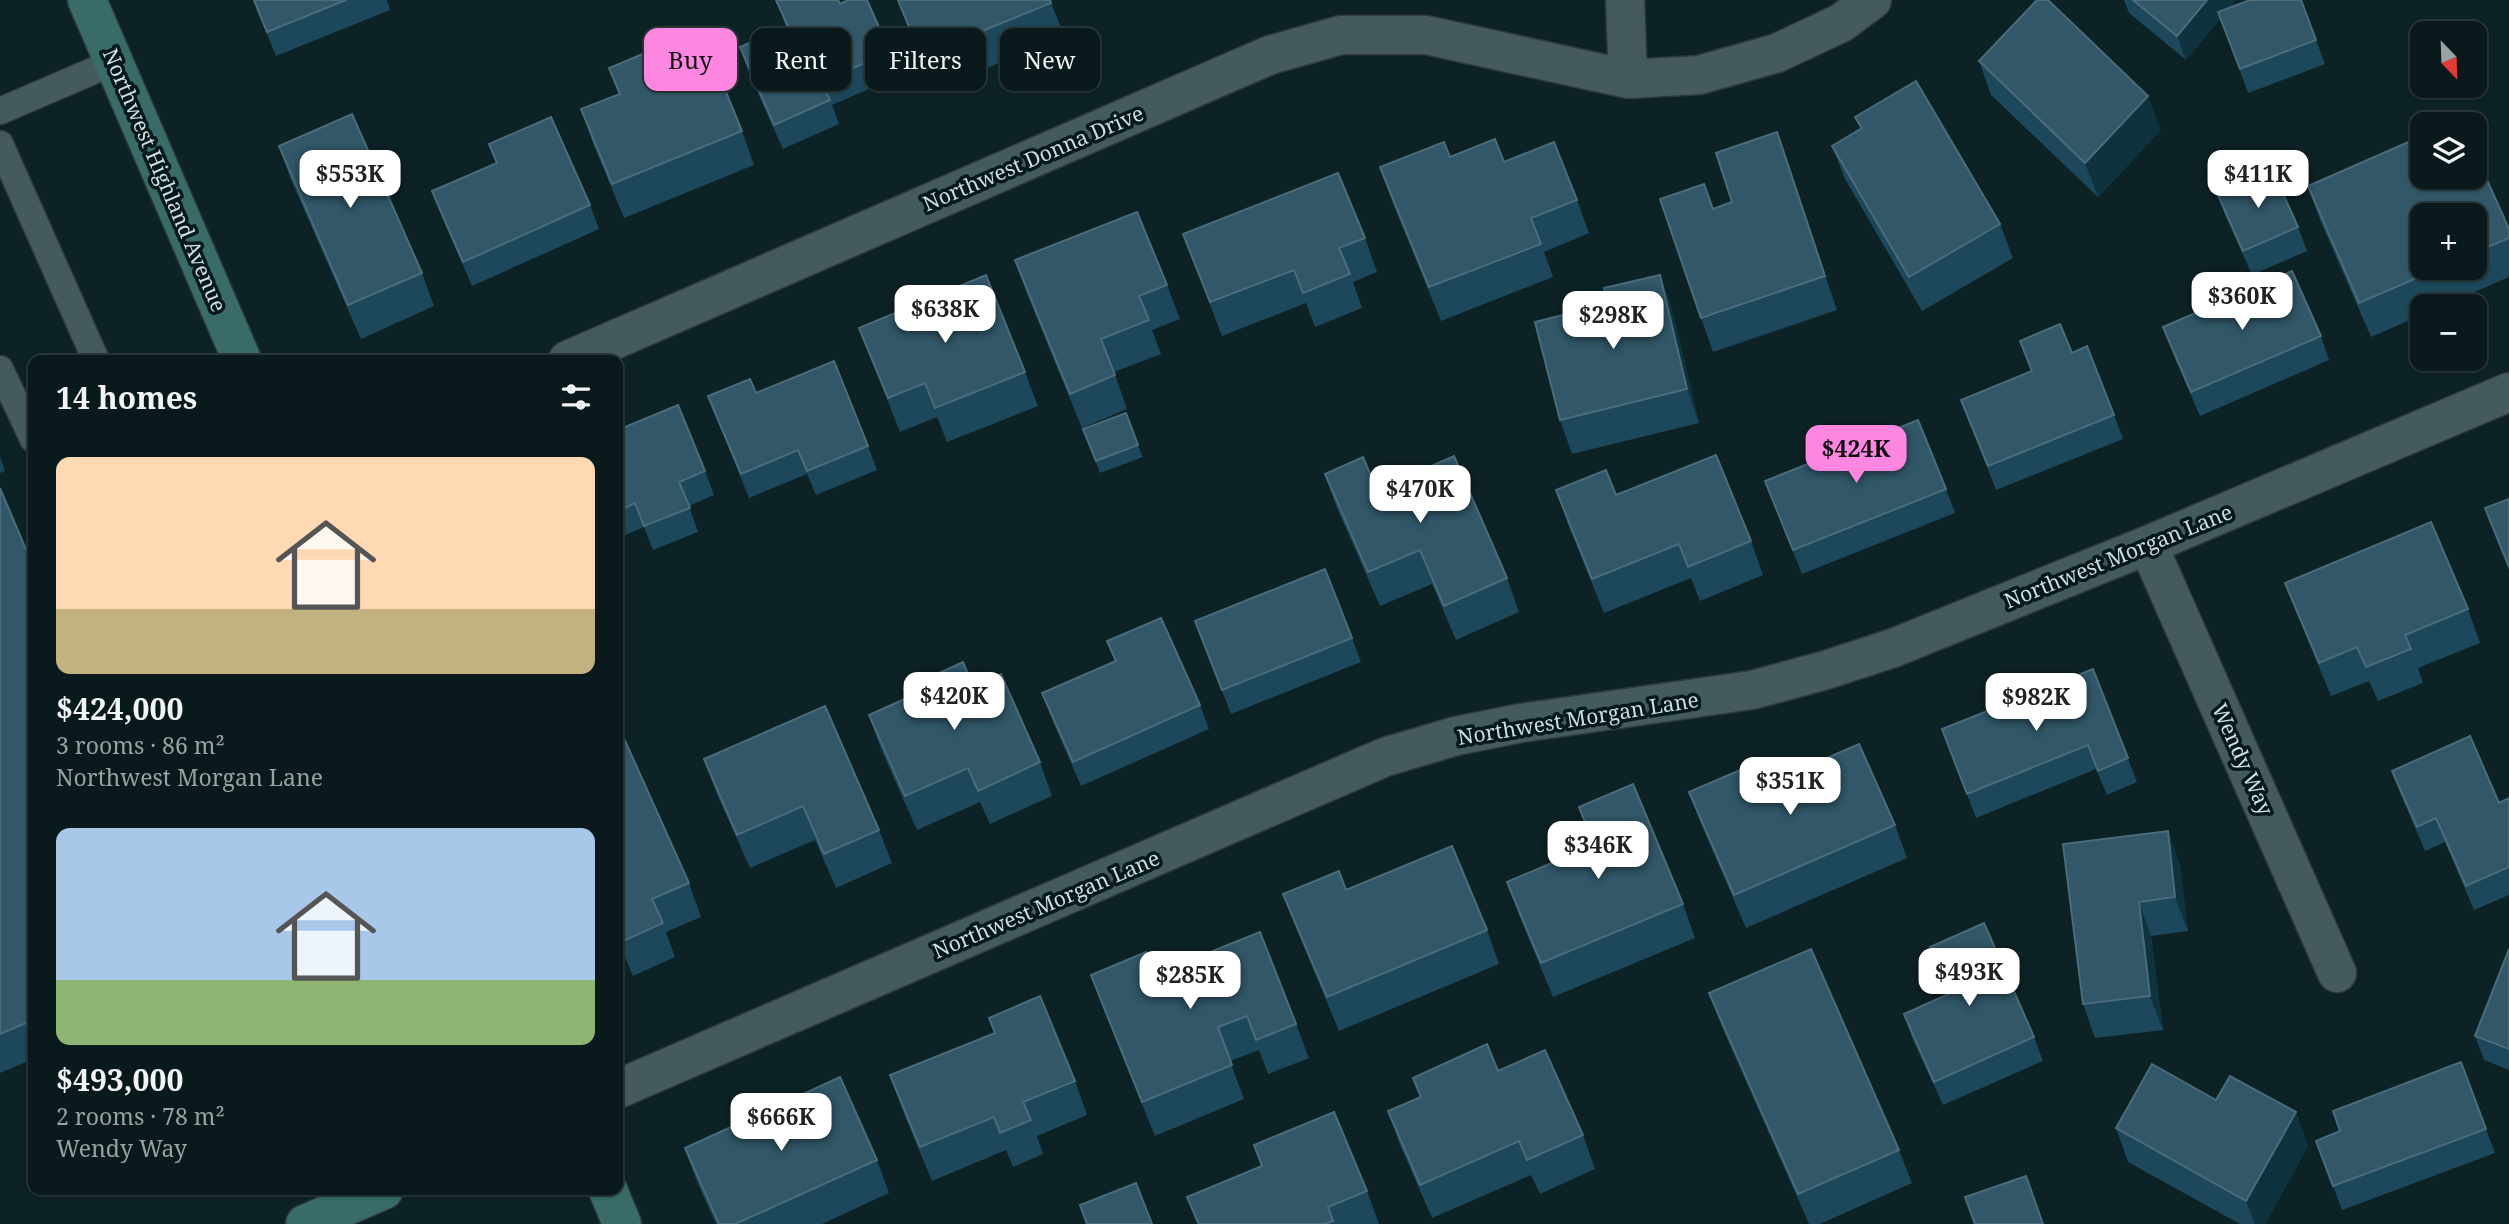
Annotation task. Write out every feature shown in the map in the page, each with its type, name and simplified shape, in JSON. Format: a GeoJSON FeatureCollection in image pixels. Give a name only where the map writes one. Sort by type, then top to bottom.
{"type":"FeatureCollection","features":[{"type":"Feature","properties":{"kind":"main road","name":"Northwest Highland Avenue"},"geometry":{"type":"LineString","coordinates":[[87,0],[240,355]]}},
{"type":"Feature","properties":{"kind":"main road"},"geometry":{"type":"LineString","coordinates":[[304,1224],[372,1195]]}},
{"type":"Feature","properties":{"kind":"main road"},"geometry":{"type":"LineString","coordinates":[[610,1195],[622,1224]]}},
{"type":"Feature","properties":{"kind":"street"},"geometry":{"type":"LineString","coordinates":[[1625,0],[1628,79]]}},
{"type":"Feature","properties":{"kind":"street","name":"Northwest Donna Drive"},"geometry":{"type":"LineString","coordinates":[[580,355],[1270,55],[1341,36],[1426,35],[1628,79],[1699,75],[1777,53],[1842,23],[1872,0]]}},
{"type":"Feature","properties":{"kind":"street","name":"Northwest Morgan Lane"},"geometry":{"type":"LineString","coordinates":[[623,1087],[1385,757],[1456,736],[1521,723],[1752,690],[1826,670],[1893,648],[2148,545],[2509,392]]}},
{"type":"Feature","properties":{"kind":"street","name":"Wendy Way"},"geometry":{"type":"LineString","coordinates":[[2148,545],[2337,973]]}},
{"type":"Feature","properties":{"kind":"lane"},"geometry":{"type":"LineString","coordinates":[[0,111],[114,62]]}},
{"type":"Feature","properties":{"kind":"lane"},"geometry":{"type":"LineString","coordinates":[[0,144],[94,355]]}},
{"type":"Feature","properties":{"kind":"lane"},"geometry":{"type":"LineString","coordinates":[[0,369],[28,428]]}},
{"type":"Feature","properties":{"kind":"building"},"geometry":{"type":"Polygon","coordinates":[[[254,0],[346,0],[267,32],[254,0]]]}},
{"type":"Feature","properties":{"kind":"building"},"geometry":{"type":"Polygon","coordinates":[[[776,0],[838,0],[840,4],[848,0],[867,0],[879,28],[865,28],[865,63],[851,69],[851,28],[783,28],[788,26],[776,0]]]}},
{"type":"Feature","properties":{"kind":"building"},"geometry":{"type":"Polygon","coordinates":[[[898,0],[1050,0],[1051,3],[986,30],[910,28],[898,0]]]}},
{"type":"Feature","properties":{"kind":"building"},"geometry":{"type":"Polygon","coordinates":[[[2037,0],[2048,0],[2148,96],[2085,163],[1979,61],[2037,0]]]}},
{"type":"Feature","properties":{"kind":"building"},"geometry":{"type":"Polygon","coordinates":[[[2133,0],[2207,0],[2177,36],[2133,0]]]}},
{"type":"Feature","properties":{"kind":"building"},"geometry":{"type":"Polygon","coordinates":[[[2250,0],[2301,0],[2316,40],[2240,69],[2218,12],[2250,0]]]}},
{"type":"Feature","properties":{"kind":"building"},"geometry":{"type":"Polygon","coordinates":[[[751,42],[751,72],[740,47],[751,42]]]}},
{"type":"Feature","properties":{"kind":"building"},"geometry":{"type":"Polygon","coordinates":[[[644,53],[644,91],[726,91],[742,131],[612,184],[581,109],[620,94],[609,68],[644,53]]]}},
{"type":"Feature","properties":{"kind":"building"},"geometry":{"type":"Polygon","coordinates":[[[1916,81],[2000,224],[1909,277],[1832,146],[1862,128],[1855,117],[1916,81]]]}},
{"type":"Feature","properties":{"kind":"building"},"geometry":{"type":"Polygon","coordinates":[[[759,91],[826,91],[830,100],[774,125],[759,91]]]}},
{"type":"Feature","properties":{"kind":"building"},"geometry":{"type":"Polygon","coordinates":[[[352,114],[422,273],[348,305],[279,146],[352,114]]]}},
{"type":"Feature","properties":{"kind":"building"},"geometry":{"type":"Polygon","coordinates":[[[551,117],[590,205],[463,262],[432,191],[497,163],[489,144],[551,117]]]}},
{"type":"Feature","properties":{"kind":"building"},"geometry":{"type":"Polygon","coordinates":[[[1777,132],[1825,276],[1701,318],[1660,199],[1704,184],[1713,209],[1732,202],[1716,153],[1777,132]]]}},
{"type":"Feature","properties":{"kind":"building"},"geometry":{"type":"Polygon","coordinates":[[[1495,139],[1504,162],[1554,142],[1577,200],[1531,218],[1541,244],[1429,287],[1380,167],[1444,142],[1450,157],[1495,139]]]}},
{"type":"Feature","properties":{"kind":"building"},"geometry":{"type":"Polygon","coordinates":[[[2410,141],[2410,189],[2487,189],[2487,180],[2509,229],[2509,238],[2487,247],[2487,203],[2410,203],[2410,280],[2412,280],[2359,303],[2308,186],[2410,141]]]}},
{"type":"Feature","properties":{"kind":"building"},"geometry":{"type":"Polygon","coordinates":[[[2272,169],[2298,227],[2243,251],[2217,193],[2272,169]]]}},
{"type":"Feature","properties":{"kind":"building"},"geometry":{"type":"Polygon","coordinates":[[[1338,173],[1365,238],[1339,248],[1350,274],[1303,293],[1294,270],[1210,302],[1183,234],[1338,173]]]}},
{"type":"Feature","properties":{"kind":"building"},"geometry":{"type":"Polygon","coordinates":[[[1137,212],[1167,285],[1139,296],[1149,320],[1101,339],[1115,375],[1070,394],[1015,260],[1137,212]]]}},
{"type":"Feature","properties":{"kind":"building"},"geometry":{"type":"Polygon","coordinates":[[[2292,271],[2321,336],[2191,392],[2163,327],[2292,271]]]}},
{"type":"Feature","properties":{"kind":"building"},"geometry":{"type":"Polygon","coordinates":[[[986,275],[1025,372],[935,408],[925,383],[888,398],[859,328],[986,275]]]}},
{"type":"Feature","properties":{"kind":"building"},"geometry":{"type":"Polygon","coordinates":[[[1660,275],[1687,389],[1560,420],[1535,322],[1607,304],[1604,288],[1660,275]]]}},
{"type":"Feature","properties":{"kind":"building"},"geometry":{"type":"Polygon","coordinates":[[[2060,324],[2072,353],[2087,346],[2114,415],[1988,466],[1961,400],[2032,371],[2020,341],[2060,324]]]}},
{"type":"Feature","properties":{"kind":"building"},"geometry":{"type":"Polygon","coordinates":[[[834,361],[868,446],[807,471],[798,450],[741,474],[708,396],[750,379],[756,393],[834,361]]]}},
{"type":"Feature","properties":{"kind":"building"},"geometry":{"type":"Polygon","coordinates":[[[678,405],[705,471],[679,482],[690,508],[644,526],[635,503],[623,509],[623,428],[678,405]]]}},
{"type":"Feature","properties":{"kind":"building"},"geometry":{"type":"Polygon","coordinates":[[[1126,413],[1138,445],[1096,461],[1083,429],[1126,413]]]}},
{"type":"Feature","properties":{"kind":"building"},"geometry":{"type":"Polygon","coordinates":[[[1918,420],[1946,489],[1793,550],[1765,481],[1918,420]]]}},
{"type":"Feature","properties":{"kind":"building"},"geometry":{"type":"Polygon","coordinates":[[[1716,455],[1751,541],[1688,567],[1679,544],[1592,579],[1556,490],[1606,470],[1616,495],[1716,455]]]}},
{"type":"Feature","properties":{"kind":"building"},"geometry":{"type":"Polygon","coordinates":[[[1454,456],[1507,578],[1444,606],[1420,550],[1368,572],[1325,474],[1363,457],[1377,490],[1454,456]]]}},
{"type":"Feature","properties":{"kind":"building"},"geometry":{"type":"Polygon","coordinates":[[[0,488],[28,554],[28,1022],[0,1034],[0,488]]]}},
{"type":"Feature","properties":{"kind":"building"},"geometry":{"type":"Polygon","coordinates":[[[2509,499],[2509,567],[2485,508],[2509,499]]]}},
{"type":"Feature","properties":{"kind":"building"},"geometry":{"type":"Polygon","coordinates":[[[2431,522],[2468,609],[2405,635],[2411,649],[2366,667],[2357,647],[2319,663],[2285,583],[2431,522]]]}},
{"type":"Feature","properties":{"kind":"building"},"geometry":{"type":"Polygon","coordinates":[[[1325,569],[1352,638],[1222,690],[1195,621],[1325,569]]]}},
{"type":"Feature","properties":{"kind":"building"},"geometry":{"type":"Polygon","coordinates":[[[1161,618],[1200,705],[1073,762],[1042,693],[1116,661],[1107,641],[1161,618]]]}},
{"type":"Feature","properties":{"kind":"building"},"geometry":{"type":"Polygon","coordinates":[[[963,662],[973,686],[1001,674],[1040,762],[978,791],[968,768],[905,796],[869,715],[909,697],[904,689],[963,662]]]}},
{"type":"Feature","properties":{"kind":"building"},"geometry":{"type":"Polygon","coordinates":[[[2093,669],[2128,758],[2098,771],[2088,745],[1967,794],[1942,729],[2093,669]]]}},
{"type":"Feature","properties":{"kind":"building"},"geometry":{"type":"Polygon","coordinates":[[[825,706],[879,830],[824,854],[803,806],[737,835],[704,759],[825,706]]]}},
{"type":"Feature","properties":{"kind":"building"},"geometry":{"type":"Polygon","coordinates":[[[623,736],[689,883],[652,899],[663,923],[623,941],[623,736]]]}},
{"type":"Feature","properties":{"kind":"building"},"geometry":{"type":"Polygon","coordinates":[[[2470,736],[2499,803],[2509,798],[2509,867],[2466,886],[2436,818],[2417,827],[2392,771],[2470,736]]]}},
{"type":"Feature","properties":{"kind":"building"},"geometry":{"type":"Polygon","coordinates":[[[1859,744],[1895,825],[1734,895],[1689,792],[1747,767],[1756,789],[1859,744]]]}},
{"type":"Feature","properties":{"kind":"building"},"geometry":{"type":"Polygon","coordinates":[[[1633,784],[1683,904],[1541,963],[1507,882],[1594,845],[1579,807],[1633,784]]]}},
{"type":"Feature","properties":{"kind":"building"},"geometry":{"type":"Polygon","coordinates":[[[2168,831],[2175,897],[2139,902],[2150,996],[2083,1004],[2063,844],[2168,831]]]}},
{"type":"Feature","properties":{"kind":"building"},"geometry":{"type":"Polygon","coordinates":[[[1452,846],[1487,930],[1327,997],[1283,894],[1339,871],[1346,890],[1452,846]]]}},
{"type":"Feature","properties":{"kind":"building"},"geometry":{"type":"Polygon","coordinates":[[[1984,923],[2034,1037],[1934,1082],[1904,1014],[1951,993],[1930,947],[1984,923]]]}},
{"type":"Feature","properties":{"kind":"building"},"geometry":{"type":"Polygon","coordinates":[[[1260,932],[1296,1024],[1256,1040],[1247,1016],[1218,1027],[1232,1065],[1142,1102],[1091,975],[1146,952],[1155,974],[1260,932]]]}},
{"type":"Feature","properties":{"kind":"building"},"geometry":{"type":"Polygon","coordinates":[[[1811,949],[1899,1150],[1798,1194],[1709,993],[1811,949]]]}},
{"type":"Feature","properties":{"kind":"building"},"geometry":{"type":"Polygon","coordinates":[[[2509,949],[2509,1049],[2475,1036],[2509,949]]]}},
{"type":"Feature","properties":{"kind":"building"},"geometry":{"type":"Polygon","coordinates":[[[1040,996],[1075,1081],[1023,1102],[1031,1120],[1000,1133],[994,1117],[920,1147],[890,1075],[995,1033],[989,1018],[1040,996]]]}},
{"type":"Feature","properties":{"kind":"building"},"geometry":{"type":"Polygon","coordinates":[[[1487,1044],[1498,1071],[1545,1050],[1583,1135],[1527,1160],[1519,1141],[1420,1185],[1388,1111],[1421,1097],[1413,1078],[1487,1044]]]}},
{"type":"Feature","properties":{"kind":"building"},"geometry":{"type":"Polygon","coordinates":[[[2461,1062],[2486,1129],[2333,1186],[2316,1141],[2340,1131],[2333,1111],[2461,1062]]]}},
{"type":"Feature","properties":{"kind":"building"},"geometry":{"type":"Polygon","coordinates":[[[2152,1064],[2216,1100],[2230,1076],[2296,1112],[2246,1201],[2116,1128],[2152,1064]]]}},
{"type":"Feature","properties":{"kind":"building"},"geometry":{"type":"Polygon","coordinates":[[[840,1077],[877,1160],[735,1224],[719,1224],[685,1148],[840,1077]]]}},
{"type":"Feature","properties":{"kind":"building"},"geometry":{"type":"Polygon","coordinates":[[[1334,1112],[1367,1191],[1328,1207],[1333,1221],[1325,1224],[1199,1224],[1187,1197],[1262,1166],[1254,1145],[1334,1112]]]}},
{"type":"Feature","properties":{"kind":"building"},"geometry":{"type":"Polygon","coordinates":[[[2026,1176],[2043,1224],[1975,1224],[1965,1197],[2026,1176]]]}},
{"type":"Feature","properties":{"kind":"building"},"geometry":{"type":"Polygon","coordinates":[[[1136,1183],[1152,1224],[1087,1224],[1080,1205],[1136,1183]]]}}]}
